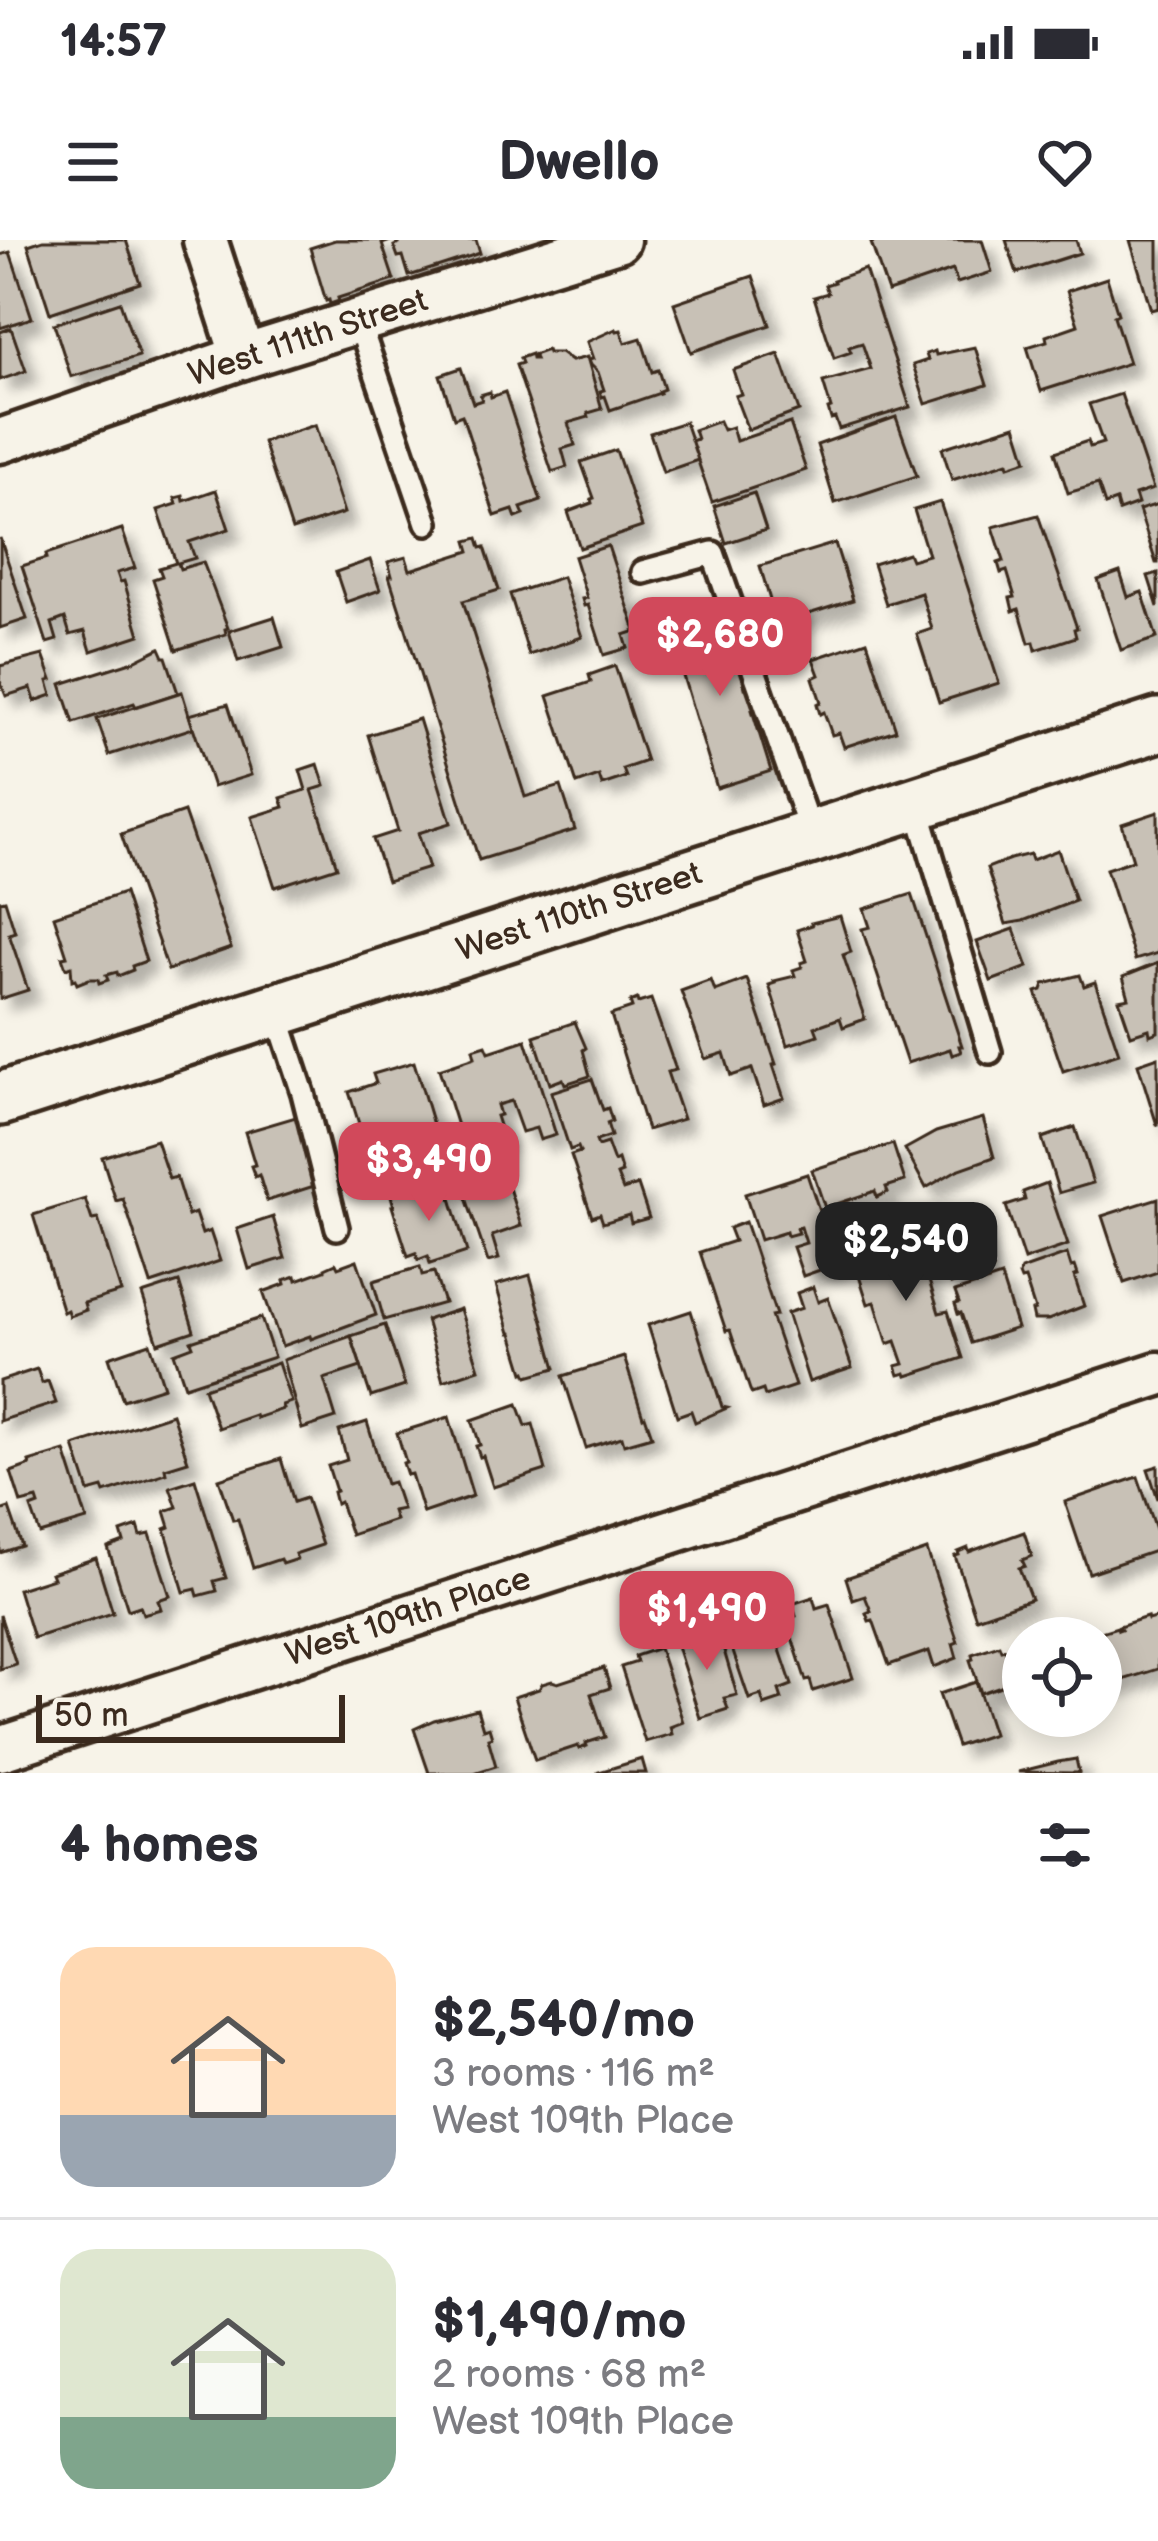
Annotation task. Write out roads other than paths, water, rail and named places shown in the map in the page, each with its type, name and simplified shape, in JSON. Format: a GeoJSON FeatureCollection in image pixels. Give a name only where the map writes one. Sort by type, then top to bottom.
{"type":"FeatureCollection","features":[{"type":"Feature","properties":{"kind":"street"},"geometry":{"type":"LineString","coordinates":[[206,240],[243,357]]}},
{"type":"Feature","properties":{"kind":"street","name":"West 111th Street"},"geometry":{"type":"LineString","coordinates":[[0,441],[572,247],[618,240]]}},
{"type":"Feature","properties":{"kind":"street","name":"West 110th Street"},"geometry":{"type":"LineString","coordinates":[[0,1100],[1158,725]]}},
{"type":"Feature","properties":{"kind":"street","name":"West 109th Place"},"geometry":{"type":"LineString","coordinates":[[0,1750],[1158,1374]]}},
{"type":"Feature","properties":{"kind":"lane"},"geometry":{"type":"LineString","coordinates":[[359,323],[427,523]]}},
{"type":"Feature","properties":{"kind":"lane"},"geometry":{"type":"LineString","coordinates":[[644,572],[713,553],[812,837]]}},
{"type":"Feature","properties":{"kind":"lane"},"geometry":{"type":"LineString","coordinates":[[916,803],[990,1052]]}},
{"type":"Feature","properties":{"kind":"lane"},"geometry":{"type":"LineString","coordinates":[[276,1010],[338,1228]]}}]}
